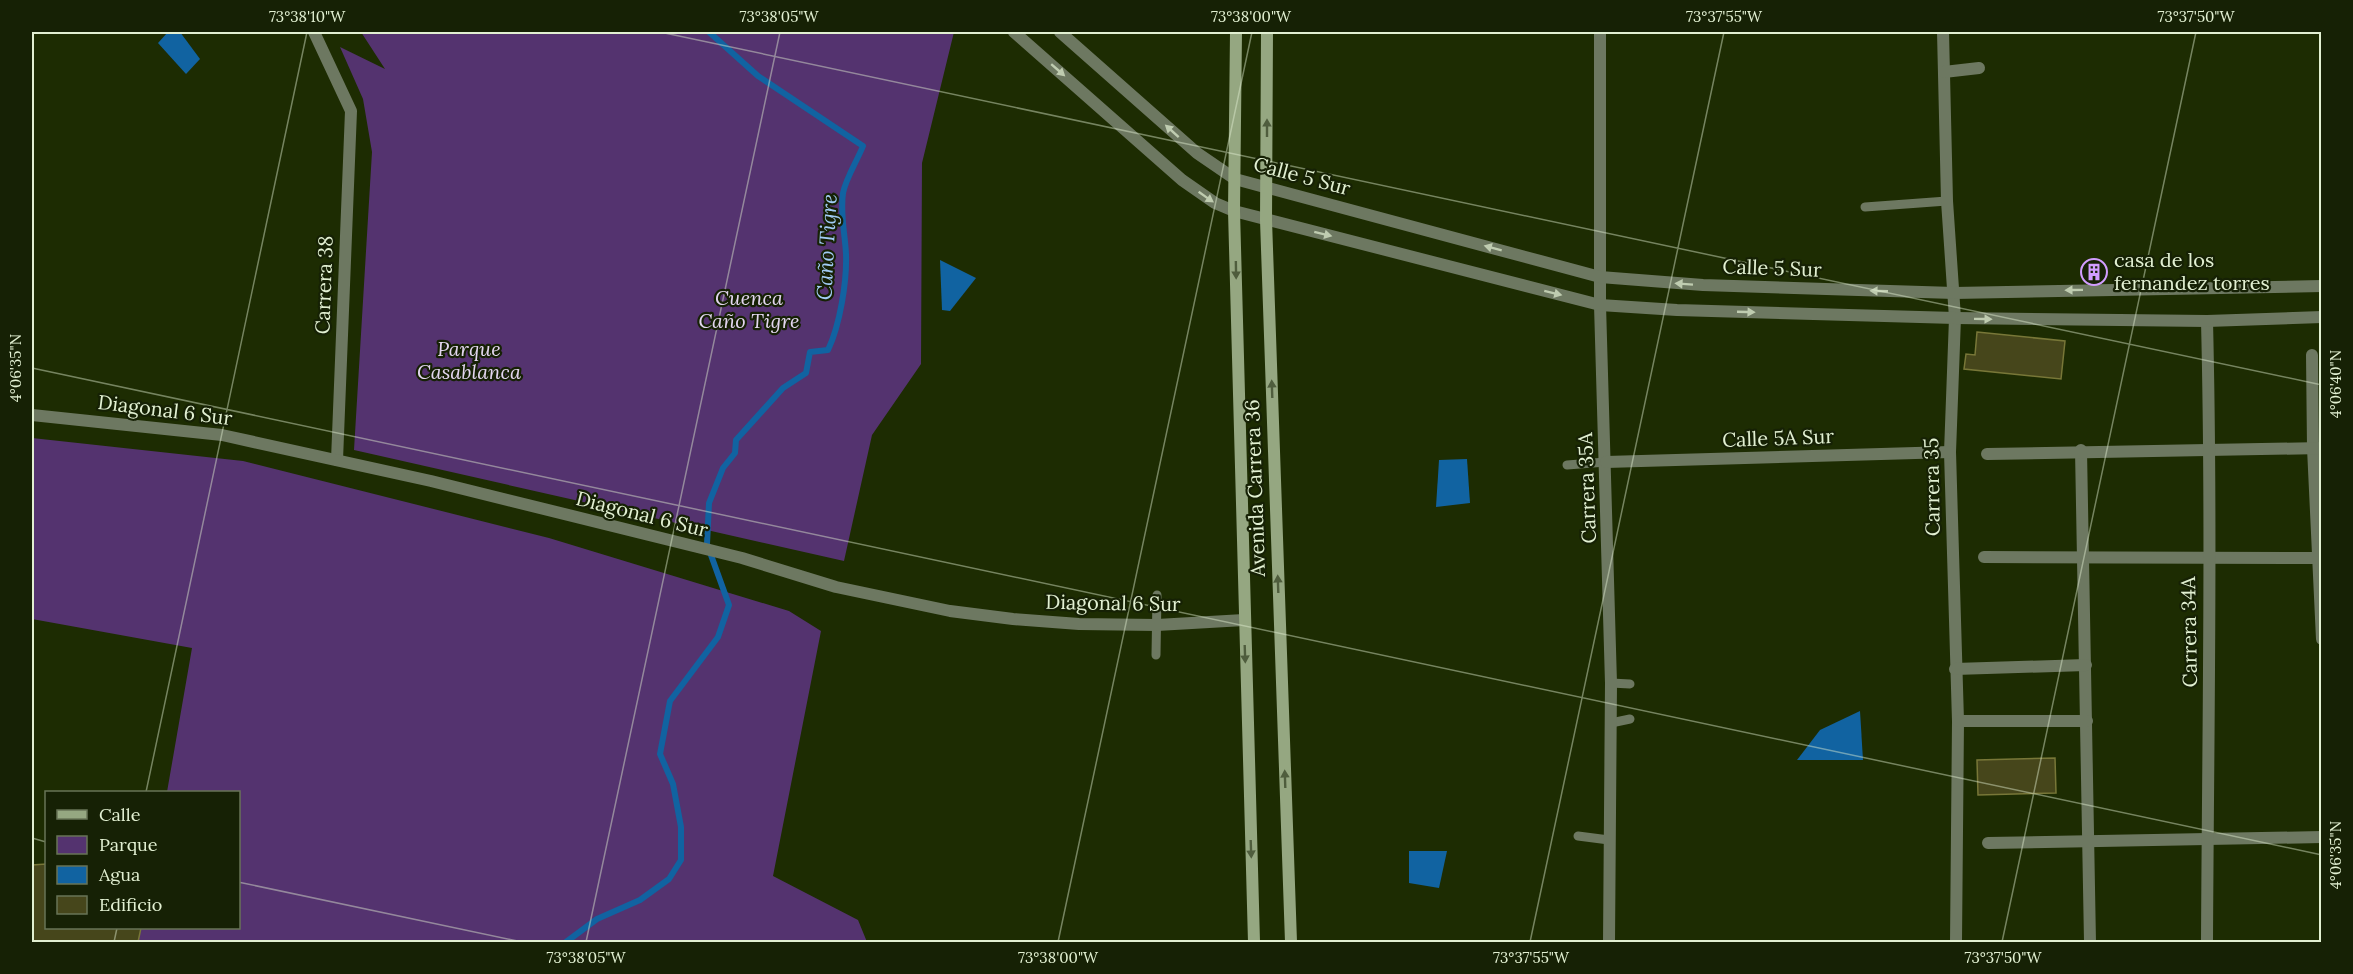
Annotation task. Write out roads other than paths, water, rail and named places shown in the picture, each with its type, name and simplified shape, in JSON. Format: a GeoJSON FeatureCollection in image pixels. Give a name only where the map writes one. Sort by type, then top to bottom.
{"type":"FeatureCollection","features":[{"type":"Feature","properties":{"kind":"main road","name":"Avenida Carrera 36"},"geometry":{"type":"LineString","coordinates":[[1236,32],[1234,212],[1254,942]]}},
{"type":"Feature","properties":{"kind":"main road","name":"Avenida Carrera 36"},"geometry":{"type":"LineString","coordinates":[[1267,32],[1266,220],[1291,942]]}},
{"type":"Feature","properties":{"kind":"street","name":"Carrera 38"},"geometry":{"type":"LineString","coordinates":[[314,32],[351,111],[337,460]]}},
{"type":"Feature","properties":{"kind":"street"},"geometry":{"type":"LineString","coordinates":[[1014,32],[1182,180],[1215,203],[1234,212],[1600,305],[1677,310],[1955,318],[2207,321],[2322,317]]}},
{"type":"Feature","properties":{"kind":"street"},"geometry":{"type":"LineString","coordinates":[[1060,32],[1197,153],[1236,179]]}},
{"type":"Feature","properties":{"kind":"street","name":"Carrera 35A"},"geometry":{"type":"LineString","coordinates":[[1600,32],[1600,305],[1611,683],[1609,942]]}},
{"type":"Feature","properties":{"kind":"street","name":"Carrera 35"},"geometry":{"type":"LineString","coordinates":[[1943,32],[1947,201],[1955,318],[1950,452],[1958,721],[1956,942]]}},
{"type":"Feature","properties":{"kind":"street"},"geometry":{"type":"LineString","coordinates":[[1944,72],[1979,68]]}},
{"type":"Feature","properties":{"kind":"street","name":"Calle 5 Sur"},"geometry":{"type":"LineString","coordinates":[[1236,179],[1600,277],[1703,285],[1954,293],[2322,286]]}},
{"type":"Feature","properties":{"kind":"street","name":"Carrera 34A"},"geometry":{"type":"LineString","coordinates":[[2207,321],[2210,448],[2207,559],[2207,942]]}},
{"type":"Feature","properties":{"kind":"street"},"geometry":{"type":"LineString","coordinates":[[2312,355],[2322,639]]}},
{"type":"Feature","properties":{"kind":"street","name":"Diagonal 6 Sur"},"geometry":{"type":"LineString","coordinates":[[32,416],[222,435],[337,460],[742,558],[836,587],[950,611],[1068,623],[1157,625],[1244,620]]}},
{"type":"Feature","properties":{"kind":"street"},"geometry":{"type":"LineString","coordinates":[[1987,454],[2081,450],[2317,448]]}},
{"type":"Feature","properties":{"kind":"street"},"geometry":{"type":"LineString","coordinates":[[2081,450],[2085,558],[2090,942]]}},
{"type":"Feature","properties":{"kind":"street","name":"Calle 5A Sur"},"geometry":{"type":"LineString","coordinates":[[1606,462],[1950,452]]}},
{"type":"Feature","properties":{"kind":"street"},"geometry":{"type":"LineString","coordinates":[[1984,557],[2319,558]]}},
{"type":"Feature","properties":{"kind":"street"},"geometry":{"type":"LineString","coordinates":[[1955,669],[2086,665]]}},
{"type":"Feature","properties":{"kind":"street"},"geometry":{"type":"LineString","coordinates":[[1958,721],[2087,721]]}},
{"type":"Feature","properties":{"kind":"street"},"geometry":{"type":"LineString","coordinates":[[1988,843],[2322,837]]}},
{"type":"Feature","properties":{"kind":"lane"},"geometry":{"type":"LineString","coordinates":[[1865,207],[1947,201]]}},
{"type":"Feature","properties":{"kind":"lane"},"geometry":{"type":"LineString","coordinates":[[1567,465],[1606,462]]}},
{"type":"Feature","properties":{"kind":"lane"},"geometry":{"type":"LineString","coordinates":[[1156,655],[1157,595]]}},
{"type":"Feature","properties":{"kind":"lane"},"geometry":{"type":"LineString","coordinates":[[1611,683],[1630,684]]}},
{"type":"Feature","properties":{"kind":"lane"},"geometry":{"type":"LineString","coordinates":[[1611,723],[1630,720]]}},
{"type":"Feature","properties":{"kind":"lane"},"geometry":{"type":"LineString","coordinates":[[1578,836],[1609,840]]}},
{"type":"Feature","properties":{"kind":"water"},"geometry":{"type":"Polygon","coordinates":[[[168,32],[180,32],[200,59],[186,74],[158,43],[168,32]]]}},
{"type":"Feature","properties":{"kind":"water"},"geometry":{"type":"Polygon","coordinates":[[[940,260],[976,278],[950,311],[942,310],[940,260]]]}},
{"type":"Feature","properties":{"kind":"water"},"geometry":{"type":"Polygon","coordinates":[[[1467,459],[1470,503],[1436,507],[1439,460],[1467,459]]]}},
{"type":"Feature","properties":{"kind":"water"},"geometry":{"type":"Polygon","coordinates":[[[1860,711],[1863,760],[1797,760],[1820,730],[1860,711]]]}},
{"type":"Feature","properties":{"kind":"water"},"geometry":{"type":"Polygon","coordinates":[[[1409,851],[1447,851],[1439,888],[1409,883],[1409,851]]]}},
{"type":"Feature","properties":{"kind":"waterway","name":"Caño Tigre"},"geometry":{"type":"LineString","coordinates":[[566,942],[597,919],[640,900],[669,879],[681,860],[681,827],[673,784],[660,754],[670,701],[718,637],[729,605],[707,544],[709,503],[723,468],[735,453],[736,440],[783,388],[806,373],[810,352],[828,350],[842,303],[846,265],[842,216],[843,193],[863,146],[758,76],[709,32]]}},
{"type":"Feature","properties":{"kind":"place","name":"casa de los fernandez torres"},"geometry":{"type":"Point","coordinates":[2094,272]}},
{"type":"Feature","properties":{"kind":"park label","name":"Cuenca Caño Tigre"},"geometry":{"type":"Point","coordinates":[749,310]}},
{"type":"Feature","properties":{"kind":"park label","name":"Parque Casablanca"},"geometry":{"type":"Point","coordinates":[469,360]}}]}
